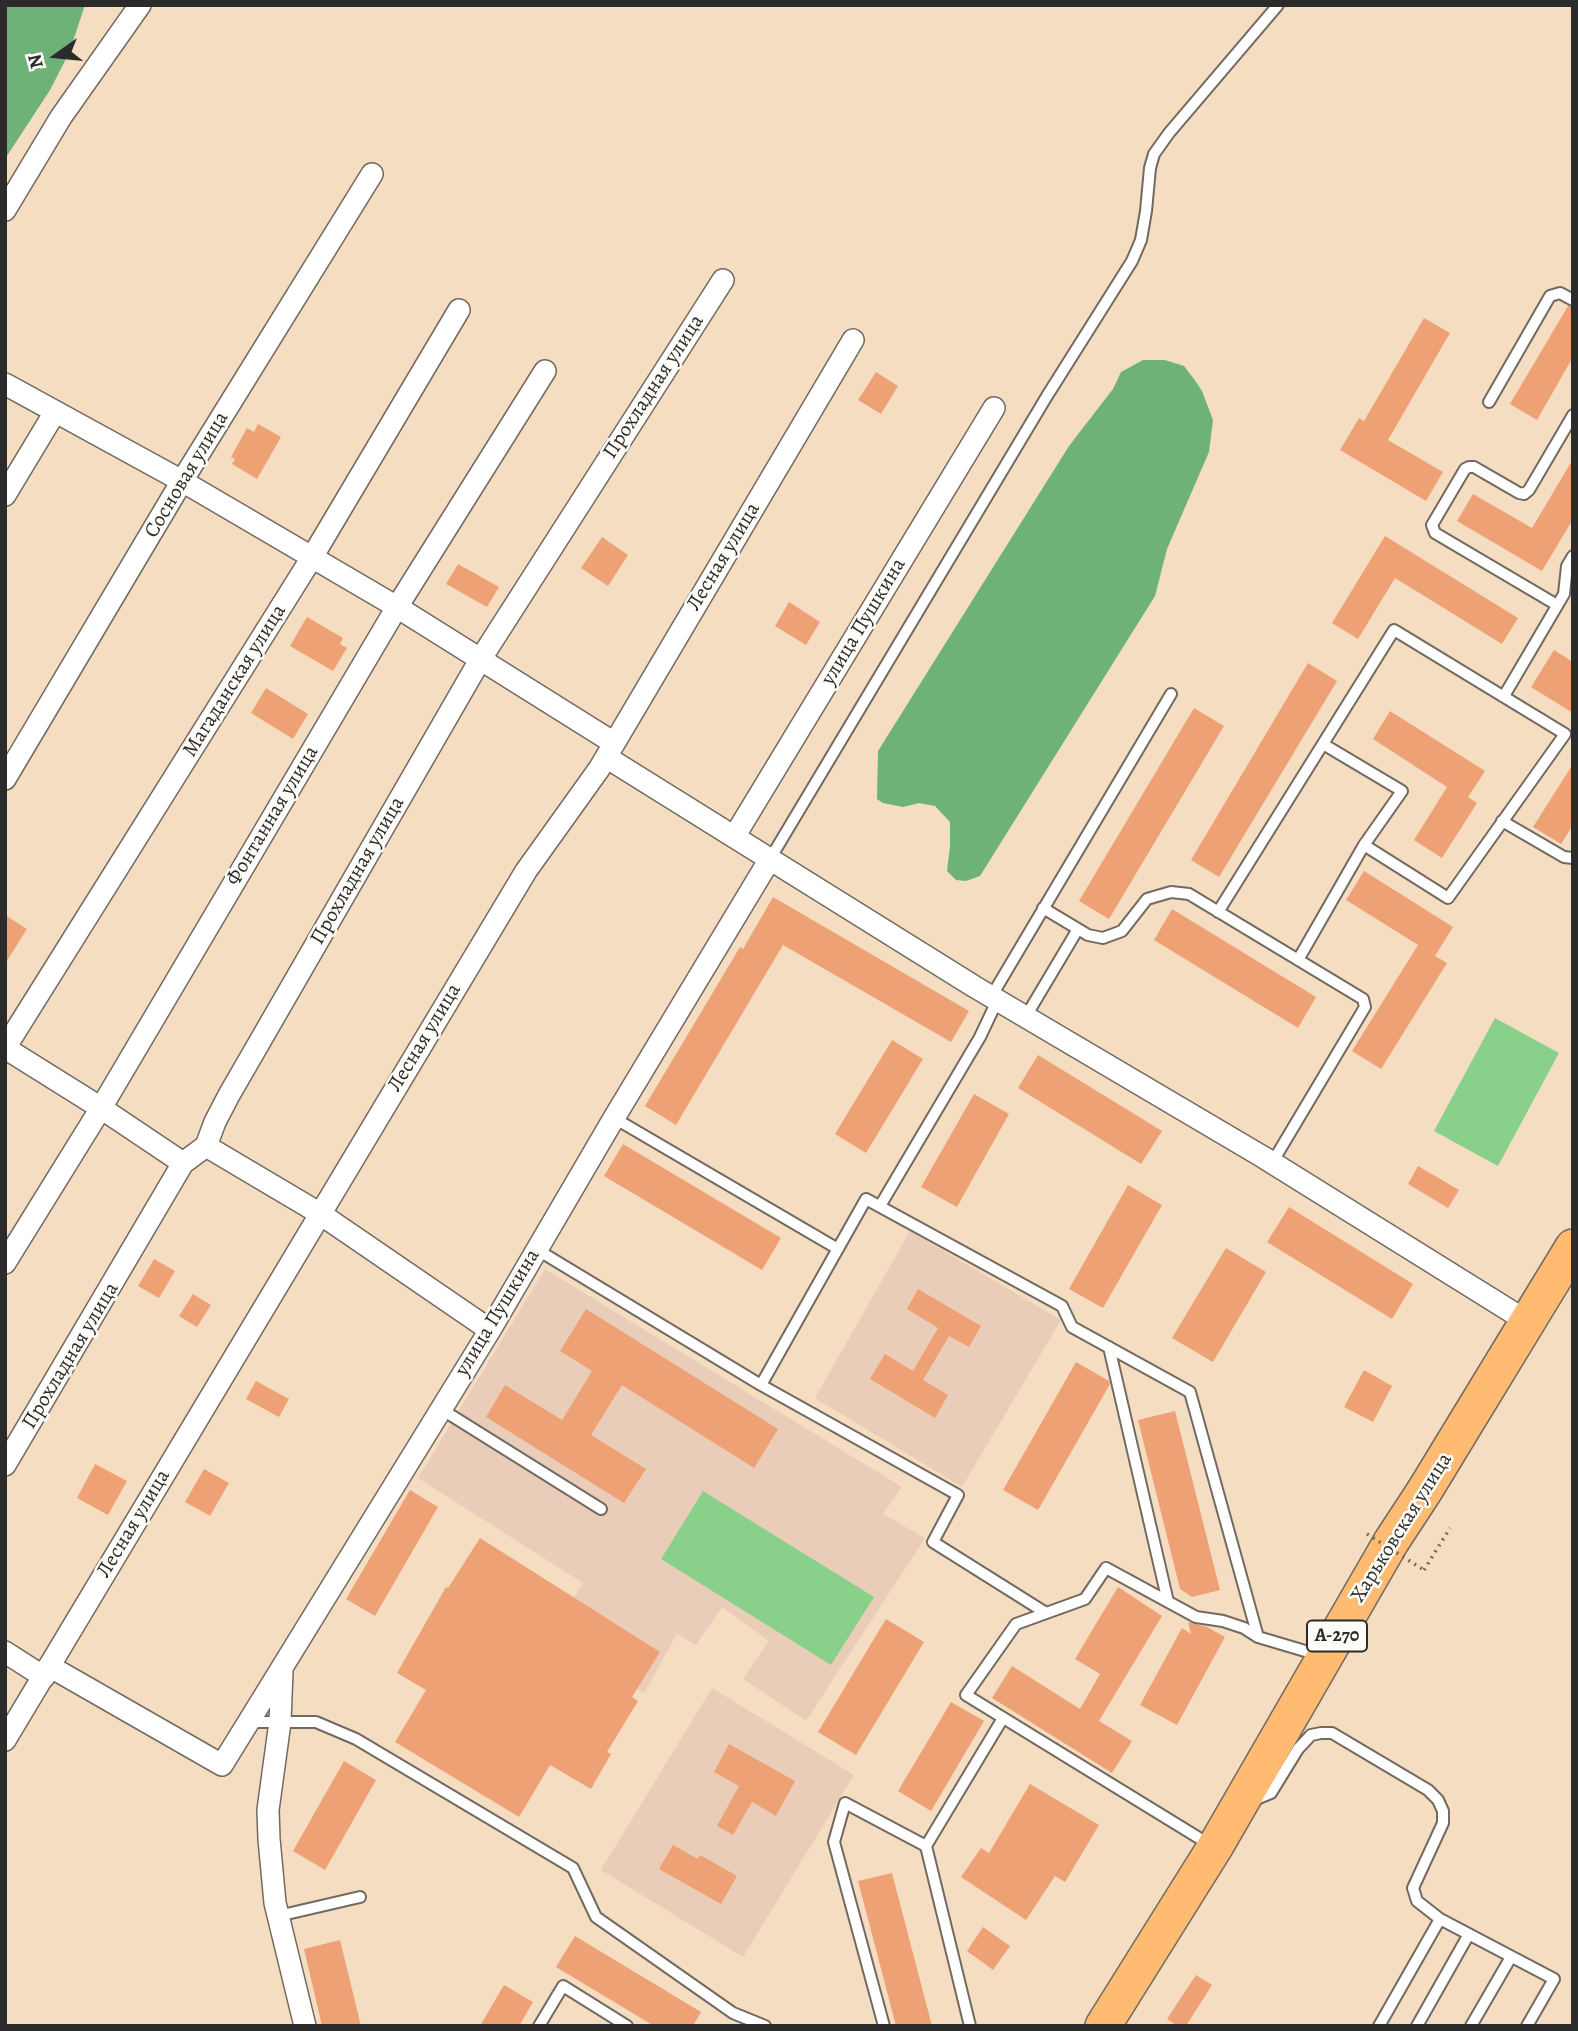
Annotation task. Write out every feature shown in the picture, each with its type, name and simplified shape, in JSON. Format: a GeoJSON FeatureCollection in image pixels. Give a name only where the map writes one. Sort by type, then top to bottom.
{"type":"FeatureCollection","features":[{"type":"Feature","properties":{"kind":"highway","name":"Харьковская улица"},"geometry":{"type":"LineString","coordinates":[[1114,2020],[1153,1944],[1215,1847],[1391,1542],[1573,1247]]}},
{"type":"Feature","properties":{"kind":"street"},"geometry":{"type":"LineString","coordinates":[[5,210],[61,117],[140,5]]}},
{"type":"Feature","properties":{"kind":"street","name":"Сосновая улица"},"geometry":{"type":"LineString","coordinates":[[5,779],[182,481],[372,174]]}},
{"type":"Feature","properties":{"kind":"street","name":"Прохладная улица"},"geometry":{"type":"LineString","coordinates":[[5,1465],[183,1163],[206,1146],[229,1095],[480,660],[723,279]]}},
{"type":"Feature","properties":{"kind":"street","name":"Магаданская улица"},"geometry":{"type":"LineString","coordinates":[[5,1048],[311,559],[459,310]]}},
{"type":"Feature","properties":{"kind":"street","name":"Лесная улица"},"geometry":{"type":"LineString","coordinates":[[5,1740],[526,871],[610,750],[853,340]]}},
{"type":"Feature","properties":{"kind":"street","name":"Фонтанная улица"},"geometry":{"type":"LineString","coordinates":[[5,1263],[102,1108],[397,607],[545,370]]}},
{"type":"Feature","properties":{"kind":"street"},"geometry":{"type":"LineString","coordinates":[[5,384],[182,481],[397,607],[480,660],[770,859],[994,999],[1272,1163],[1528,1322]]}},
{"type":"Feature","properties":{"kind":"street","name":"улица Пушкина"},"geometry":{"type":"LineString","coordinates":[[734,836],[994,408]]}},
{"type":"Feature","properties":{"kind":"street"},"geometry":{"type":"LineString","coordinates":[[5,495],[55,412]]}},
{"type":"Feature","properties":{"kind":"street","name":"улица Пушкина"},"geometry":{"type":"LineString","coordinates":[[47,1672],[222,1765],[490,1330],[770,859]]}},
{"type":"Feature","properties":{"kind":"street"},"geometry":{"type":"LineString","coordinates":[[5,1048],[102,1108],[183,1163]]}},
{"type":"Feature","properties":{"kind":"street"},"geometry":{"type":"LineString","coordinates":[[206,1146],[319,1213],[490,1330]]}},
{"type":"Feature","properties":{"kind":"street"},"geometry":{"type":"LineString","coordinates":[[5,1652],[47,1672]]}},
{"type":"Feature","properties":{"kind":"street"},"geometry":{"type":"LineString","coordinates":[[282,1669],[280,1722],[268,1810],[269,1839],[278,1916],[305,2026]]}},
{"type":"Feature","properties":{"kind":"lane"},"geometry":{"type":"LineString","coordinates":[[770,859],[1047,396],[1132,261],[1141,240],[1154,154],[1278,5]]}},
{"type":"Feature","properties":{"kind":"lane"},"geometry":{"type":"LineString","coordinates":[[1489,402],[1550,296],[1560,293],[1573,300]]}},
{"type":"Feature","properties":{"kind":"lane"},"geometry":{"type":"LineString","coordinates":[[1557,605],[1435,533],[1433,525],[1465,469],[1469,467],[1474,467],[1524,494],[1529,490],[1573,415]]}},
{"type":"Feature","properties":{"kind":"lane"},"geometry":{"type":"LineString","coordinates":[[1504,696],[1557,605],[1568,596],[1567,566],[1573,556]]}},
{"type":"Feature","properties":{"kind":"lane"},"geometry":{"type":"LineString","coordinates":[[1218,912],[1394,631],[1566,734],[1448,898],[1364,845]]}},
{"type":"Feature","properties":{"kind":"lane"},"geometry":{"type":"LineString","coordinates":[[880,1206],[980,1037],[994,999],[1043,908],[1171,694]]}},
{"type":"Feature","properties":{"kind":"lane"},"geometry":{"type":"LineString","coordinates":[[1298,960],[1364,845],[1402,791],[1323,744]]}},
{"type":"Feature","properties":{"kind":"lane"},"geometry":{"type":"LineString","coordinates":[[1502,821],[1564,857],[1573,858]]}},
{"type":"Feature","properties":{"kind":"lane"},"geometry":{"type":"LineString","coordinates":[[1043,908],[1095,938],[1114,936],[1129,924],[1147,899],[1171,892],[1189,894],[1363,999],[1365,1007],[1272,1163]]}},
{"type":"Feature","properties":{"kind":"lane"},"geometry":{"type":"LineString","coordinates":[[1026,1018],[1078,929]]}},
{"type":"Feature","properties":{"kind":"lane"},"geometry":{"type":"LineString","coordinates":[[614,1118],[838,1249]]}},
{"type":"Feature","properties":{"kind":"lane"},"geometry":{"type":"LineString","coordinates":[[761,1385],[866,1199],[880,1206],[1062,1306],[1072,1327],[1190,1392],[1258,1637]]}},
{"type":"Feature","properties":{"kind":"lane"},"geometry":{"type":"LineString","coordinates":[[536,1249],[761,1385],[958,1495],[933,1542],[1046,1613]]}},
{"type":"Feature","properties":{"kind":"lane"},"geometry":{"type":"LineString","coordinates":[[1109,1347],[1168,1602]]}},
{"type":"Feature","properties":{"kind":"lane"},"geometry":{"type":"LineString","coordinates":[[441,1409],[601,1510]]}},
{"type":"Feature","properties":{"kind":"lane"},"geometry":{"type":"LineString","coordinates":[[1215,1847],[966,1695],[1016,1624],[1085,1600],[1106,1568],[1196,1617],[1223,1621],[1244,1628],[1258,1637],[1324,1657]]}},
{"type":"Feature","properties":{"kind":"lane"},"geometry":{"type":"LineString","coordinates":[[970,2026],[926,1846],[1003,1718]]}},
{"type":"Feature","properties":{"kind":"lane"},"geometry":{"type":"LineString","coordinates":[[249,1722],[316,1722],[356,1739],[573,1868],[596,1917],[733,2013],[765,2026]]}},
{"type":"Feature","properties":{"kind":"lane"},"geometry":{"type":"LineString","coordinates":[[1238,1805],[1270,1793],[1298,1749],[1311,1735],[1332,1733],[1429,1790],[1443,1811],[1443,1823],[1413,1888],[1417,1900],[1440,1919],[1554,1979],[1527,2026]]}},
{"type":"Feature","properties":{"kind":"lane"},"geometry":{"type":"LineString","coordinates":[[884,2026],[834,1842],[845,1803],[926,1846]]}},
{"type":"Feature","properties":{"kind":"lane"},"geometry":{"type":"LineString","coordinates":[[278,1916],[360,1897]]}},
{"type":"Feature","properties":{"kind":"lane"},"geometry":{"type":"LineString","coordinates":[[1379,2026],[1440,1919]]}},
{"type":"Feature","properties":{"kind":"lane"},"geometry":{"type":"LineString","coordinates":[[1417,2026],[1469,1934]]}},
{"type":"Feature","properties":{"kind":"lane"},"geometry":{"type":"LineString","coordinates":[[1471,2026],[1511,1956]]}},
{"type":"Feature","properties":{"kind":"lane"},"geometry":{"type":"LineString","coordinates":[[539,2026],[563,1986],[628,2026]]}},
{"type":"Feature","properties":{"kind":"path"},"geometry":{"type":"LineString","coordinates":[[1367,1534],[1424,1570],[1450,1528]]}},
{"type":"Feature","properties":{"kind":"shaded area"},"geometry":{"type":"Polygon","coordinates":[[[910,1231],[1061,1320],[962,1487],[815,1398],[910,1231]]]}},
{"type":"Feature","properties":{"kind":"shaded area"},"geometry":{"type":"Polygon","coordinates":[[[545,1269],[902,1487],[883,1514],[925,1538],[806,1721],[743,1679],[769,1641],[722,1607],[696,1645],[677,1634],[644,1693],[549,1635],[583,1583],[418,1478],[545,1269]]]}},
{"type":"Feature","properties":{"kind":"shaded area"},"geometry":{"type":"Polygon","coordinates":[[[712,1688],[854,1775],[743,1957],[601,1870],[712,1688]]]}},
{"type":"Feature","properties":{"kind":"green space"},"geometry":{"type":"Polygon","coordinates":[[[5,5],[85,5],[69,53],[50,90],[5,159],[5,5]]]}},
{"type":"Feature","properties":{"kind":"green space"},"geometry":{"type":"Polygon","coordinates":[[[1143,360],[1165,360],[1184,366],[1194,379],[1202,391],[1213,420],[1209,452],[1167,549],[1155,596],[980,876],[966,881],[956,880],[947,871],[950,822],[935,806],[919,803],[903,807],[877,799],[878,751],[1069,446],[1113,389],[1121,372],[1143,360]]]}},
{"type":"Feature","properties":{"kind":"green space"},"geometry":{"type":"Polygon","coordinates":[[[1495,1018],[1559,1053],[1498,1166],[1434,1131],[1495,1018]]]}},
{"type":"Feature","properties":{"kind":"green space"},"geometry":{"type":"Polygon","coordinates":[[[703,1491],[874,1597],[831,1665],[661,1559],[703,1491]]]}},
{"type":"Feature","properties":{"kind":"building"},"geometry":{"type":"Polygon","coordinates":[[[1568,306],[1573,308],[1573,357],[1537,420],[1510,404],[1568,306]]]}},
{"type":"Feature","properties":{"kind":"building"},"geometry":{"type":"Polygon","coordinates":[[[1424,318],[1450,333],[1388,440],[1443,472],[1426,501],[1340,450],[1359,418],[1364,421],[1424,318]]]}},
{"type":"Feature","properties":{"kind":"building"},"geometry":{"type":"Polygon","coordinates":[[[876,372],[898,386],[881,414],[858,400],[876,372]]]}},
{"type":"Feature","properties":{"kind":"building"},"geometry":{"type":"Polygon","coordinates":[[[258,424],[281,437],[257,479],[232,464],[235,459],[231,457],[247,428],[254,432],[258,424]]]}},
{"type":"Feature","properties":{"kind":"building"},"geometry":{"type":"Polygon","coordinates":[[[1573,459],[1573,519],[1542,571],[1457,521],[1473,494],[1532,528],[1573,459]]]}},
{"type":"Feature","properties":{"kind":"building"},"geometry":{"type":"Polygon","coordinates":[[[1385,536],[1518,618],[1502,644],[1395,578],[1358,639],[1332,623],[1385,536]]]}},
{"type":"Feature","properties":{"kind":"building"},"geometry":{"type":"Polygon","coordinates":[[[602,537],[628,555],[608,586],[581,568],[602,537]]]}},
{"type":"Feature","properties":{"kind":"building"},"geometry":{"type":"Polygon","coordinates":[[[458,564],[499,587],[487,607],[446,584],[458,564]]]}},
{"type":"Feature","properties":{"kind":"building"},"geometry":{"type":"Polygon","coordinates":[[[789,602],[820,622],[806,645],[775,626],[789,602]]]}},
{"type":"Feature","properties":{"kind":"building"},"geometry":{"type":"Polygon","coordinates":[[[307,617],[343,638],[340,644],[347,648],[333,671],[290,646],[307,617]]]}},
{"type":"Feature","properties":{"kind":"building"},"geometry":{"type":"Polygon","coordinates":[[[1554,650],[1573,662],[1573,713],[1531,687],[1554,650]]]}},
{"type":"Feature","properties":{"kind":"building"},"geometry":{"type":"Polygon","coordinates":[[[1308,663],[1337,681],[1219,877],[1191,860],[1308,663]]]}},
{"type":"Feature","properties":{"kind":"building"},"geometry":{"type":"Polygon","coordinates":[[[266,688],[308,714],[293,739],[251,713],[266,688]]]}},
{"type":"Feature","properties":{"kind":"building"},"geometry":{"type":"Polygon","coordinates":[[[1194,708],[1224,726],[1109,919],[1079,901],[1194,708]]]}},
{"type":"Feature","properties":{"kind":"building"},"geometry":{"type":"Polygon","coordinates":[[[1390,711],[1485,771],[1468,797],[1477,803],[1442,858],[1414,840],[1447,787],[1373,739],[1390,711]]]}},
{"type":"Feature","properties":{"kind":"building"},"geometry":{"type":"Polygon","coordinates":[[[1573,764],[1573,825],[1561,844],[1533,827],[1573,764]]]}},
{"type":"Feature","properties":{"kind":"building"},"geometry":{"type":"Polygon","coordinates":[[[1364,871],[1453,927],[1435,956],[1447,963],[1381,1069],[1352,1051],[1418,945],[1346,900],[1364,871]]]}},
{"type":"Feature","properties":{"kind":"building"},"geometry":{"type":"Polygon","coordinates":[[[773,897],[969,1011],[951,1042],[783,945],[676,1125],[645,1106],[773,897]]]}},
{"type":"Feature","properties":{"kind":"building"},"geometry":{"type":"Polygon","coordinates":[[[1172,909],[1316,997],[1298,1028],[1154,940],[1172,909]]]}},
{"type":"Feature","properties":{"kind":"building"},"geometry":{"type":"Polygon","coordinates":[[[5,915],[27,929],[5,964],[5,915]]]}},
{"type":"Feature","properties":{"kind":"building"},"geometry":{"type":"Polygon","coordinates":[[[892,1040],[923,1059],[866,1153],[835,1134],[892,1040]]]}},
{"type":"Feature","properties":{"kind":"building"},"geometry":{"type":"Polygon","coordinates":[[[1038,1055],[1162,1131],[1141,1164],[1018,1088],[1038,1055]]]}},
{"type":"Feature","properties":{"kind":"building"},"geometry":{"type":"Polygon","coordinates":[[[974,1094],[1009,1114],[957,1207],[921,1187],[974,1094]]]}},
{"type":"Feature","properties":{"kind":"building"},"geometry":{"type":"Polygon","coordinates":[[[623,1144],[781,1238],[762,1270],[604,1176],[623,1144]]]}},
{"type":"Feature","properties":{"kind":"building"},"geometry":{"type":"Polygon","coordinates":[[[1418,1166],[1459,1190],[1448,1208],[1408,1184],[1418,1166]]]}},
{"type":"Feature","properties":{"kind":"building"},"geometry":{"type":"Polygon","coordinates":[[[1128,1185],[1162,1205],[1103,1308],[1069,1289],[1128,1185]]]}},
{"type":"Feature","properties":{"kind":"building"},"geometry":{"type":"Polygon","coordinates":[[[1289,1207],[1413,1284],[1392,1319],[1267,1242],[1289,1207]]]}},
{"type":"Feature","properties":{"kind":"building"},"geometry":{"type":"Polygon","coordinates":[[[1226,1248],[1266,1272],[1213,1362],[1172,1338],[1226,1248]]]}},
{"type":"Feature","properties":{"kind":"building"},"geometry":{"type":"Polygon","coordinates":[[[154,1259],[175,1271],[159,1298],[138,1286],[154,1259]]]}},
{"type":"Feature","properties":{"kind":"building"},"geometry":{"type":"Polygon","coordinates":[[[918,1289],[981,1326],[969,1347],[949,1336],[923,1380],[948,1395],[935,1418],[870,1379],[885,1354],[913,1371],[938,1328],[907,1309],[918,1289]]]}},
{"type":"Feature","properties":{"kind":"building"},"geometry":{"type":"Polygon","coordinates":[[[193,1294],[211,1305],[197,1327],[179,1316],[193,1294]]]}},
{"type":"Feature","properties":{"kind":"building"},"geometry":{"type":"Polygon","coordinates":[[[586,1309],[778,1429],[754,1468],[622,1385],[591,1435],[646,1469],[624,1503],[486,1417],[505,1385],[562,1420],[592,1371],[560,1351],[586,1309]]]}},
{"type":"Feature","properties":{"kind":"building"},"geometry":{"type":"Polygon","coordinates":[[[1076,1362],[1110,1384],[1038,1510],[1003,1490],[1076,1362]]]}},
{"type":"Feature","properties":{"kind":"building"},"geometry":{"type":"Polygon","coordinates":[[[1364,1370],[1392,1386],[1373,1422],[1344,1407],[1364,1370]]]}},
{"type":"Feature","properties":{"kind":"building"},"geometry":{"type":"Polygon","coordinates":[[[256,1381],[289,1399],[279,1417],[246,1399],[256,1381]]]}},
{"type":"Feature","properties":{"kind":"building"},"geometry":{"type":"Polygon","coordinates":[[[1175,1411],[1220,1590],[1192,1597],[1180,1589],[1138,1420],[1175,1411]]]}},
{"type":"Feature","properties":{"kind":"building"},"geometry":{"type":"Polygon","coordinates":[[[95,1464],[127,1481],[108,1515],[77,1498],[95,1464]]]}},
{"type":"Feature","properties":{"kind":"building"},"geometry":{"type":"Polygon","coordinates":[[[204,1469],[229,1483],[210,1516],[185,1502],[204,1469]]]}},
{"type":"Feature","properties":{"kind":"building"},"geometry":{"type":"Polygon","coordinates":[[[410,1490],[438,1507],[375,1616],[346,1599],[410,1490]]]}},
{"type":"Feature","properties":{"kind":"building"},"geometry":{"type":"Polygon","coordinates":[[[480,1538],[660,1652],[632,1697],[638,1701],[607,1752],[611,1754],[591,1789],[550,1765],[519,1817],[395,1742],[426,1690],[397,1673],[446,1587],[448,1588],[480,1538]]]}},
{"type":"Feature","properties":{"kind":"building"},"geometry":{"type":"Polygon","coordinates":[[[1118,1587],[1162,1616],[1099,1721],[1132,1741],[1112,1773],[992,1698],[1012,1666],[1080,1709],[1100,1674],[1075,1659],[1118,1587]]]}},
{"type":"Feature","properties":{"kind":"building"},"geometry":{"type":"Polygon","coordinates":[[[886,1619],[924,1642],[856,1755],[818,1732],[886,1619]]]}},
{"type":"Feature","properties":{"kind":"building"},"geometry":{"type":"Polygon","coordinates":[[[1188,1622],[1207,1627],[1225,1637],[1177,1725],[1140,1705],[1182,1628],[1191,1634],[1188,1622]]]}},
{"type":"Feature","properties":{"kind":"building"},"geometry":{"type":"Polygon","coordinates":[[[951,1702],[984,1721],[931,1811],[898,1791],[951,1702]]]}},
{"type":"Feature","properties":{"kind":"building"},"geometry":{"type":"Polygon","coordinates":[[[729,1744],[795,1781],[776,1816],[752,1802],[733,1835],[717,1826],[739,1786],[714,1772],[729,1744]]]}},
{"type":"Feature","properties":{"kind":"building"},"geometry":{"type":"Polygon","coordinates":[[[344,1761],[376,1780],[325,1870],[293,1851],[344,1761]]]}},
{"type":"Feature","properties":{"kind":"building"},"geometry":{"type":"Polygon","coordinates":[[[1030,1784],[1099,1825],[1065,1882],[1055,1876],[1026,1920],[961,1877],[981,1848],[989,1853],[1030,1784]]]}},
{"type":"Feature","properties":{"kind":"building"},"geometry":{"type":"Polygon","coordinates":[[[673,1845],[698,1859],[700,1855],[737,1876],[721,1904],[659,1869],[673,1845]]]}},
{"type":"Feature","properties":{"kind":"building"},"geometry":{"type":"Polygon","coordinates":[[[892,1873],[932,2026],[896,2026],[858,1881],[892,1873]]]}},
{"type":"Feature","properties":{"kind":"building"},"geometry":{"type":"Polygon","coordinates":[[[983,1927],[1010,1946],[993,1970],[967,1951],[983,1927]]]}},
{"type":"Feature","properties":{"kind":"building"},"geometry":{"type":"Polygon","coordinates":[[[575,1936],[701,2012],[693,2026],[654,2026],[556,1967],[575,1936]]]}},
{"type":"Feature","properties":{"kind":"building"},"geometry":{"type":"Polygon","coordinates":[[[340,1940],[361,2026],[322,2026],[304,1949],[340,1940]]]}},
{"type":"Feature","properties":{"kind":"building"},"geometry":{"type":"Polygon","coordinates":[[[1196,1975],[1212,1985],[1186,2026],[1177,2026],[1167,2019],[1196,1975]]]}},
{"type":"Feature","properties":{"kind":"building"},"geometry":{"type":"Polygon","coordinates":[[[504,1985],[533,2002],[519,2026],[480,2026],[504,1985]]]}}]}
